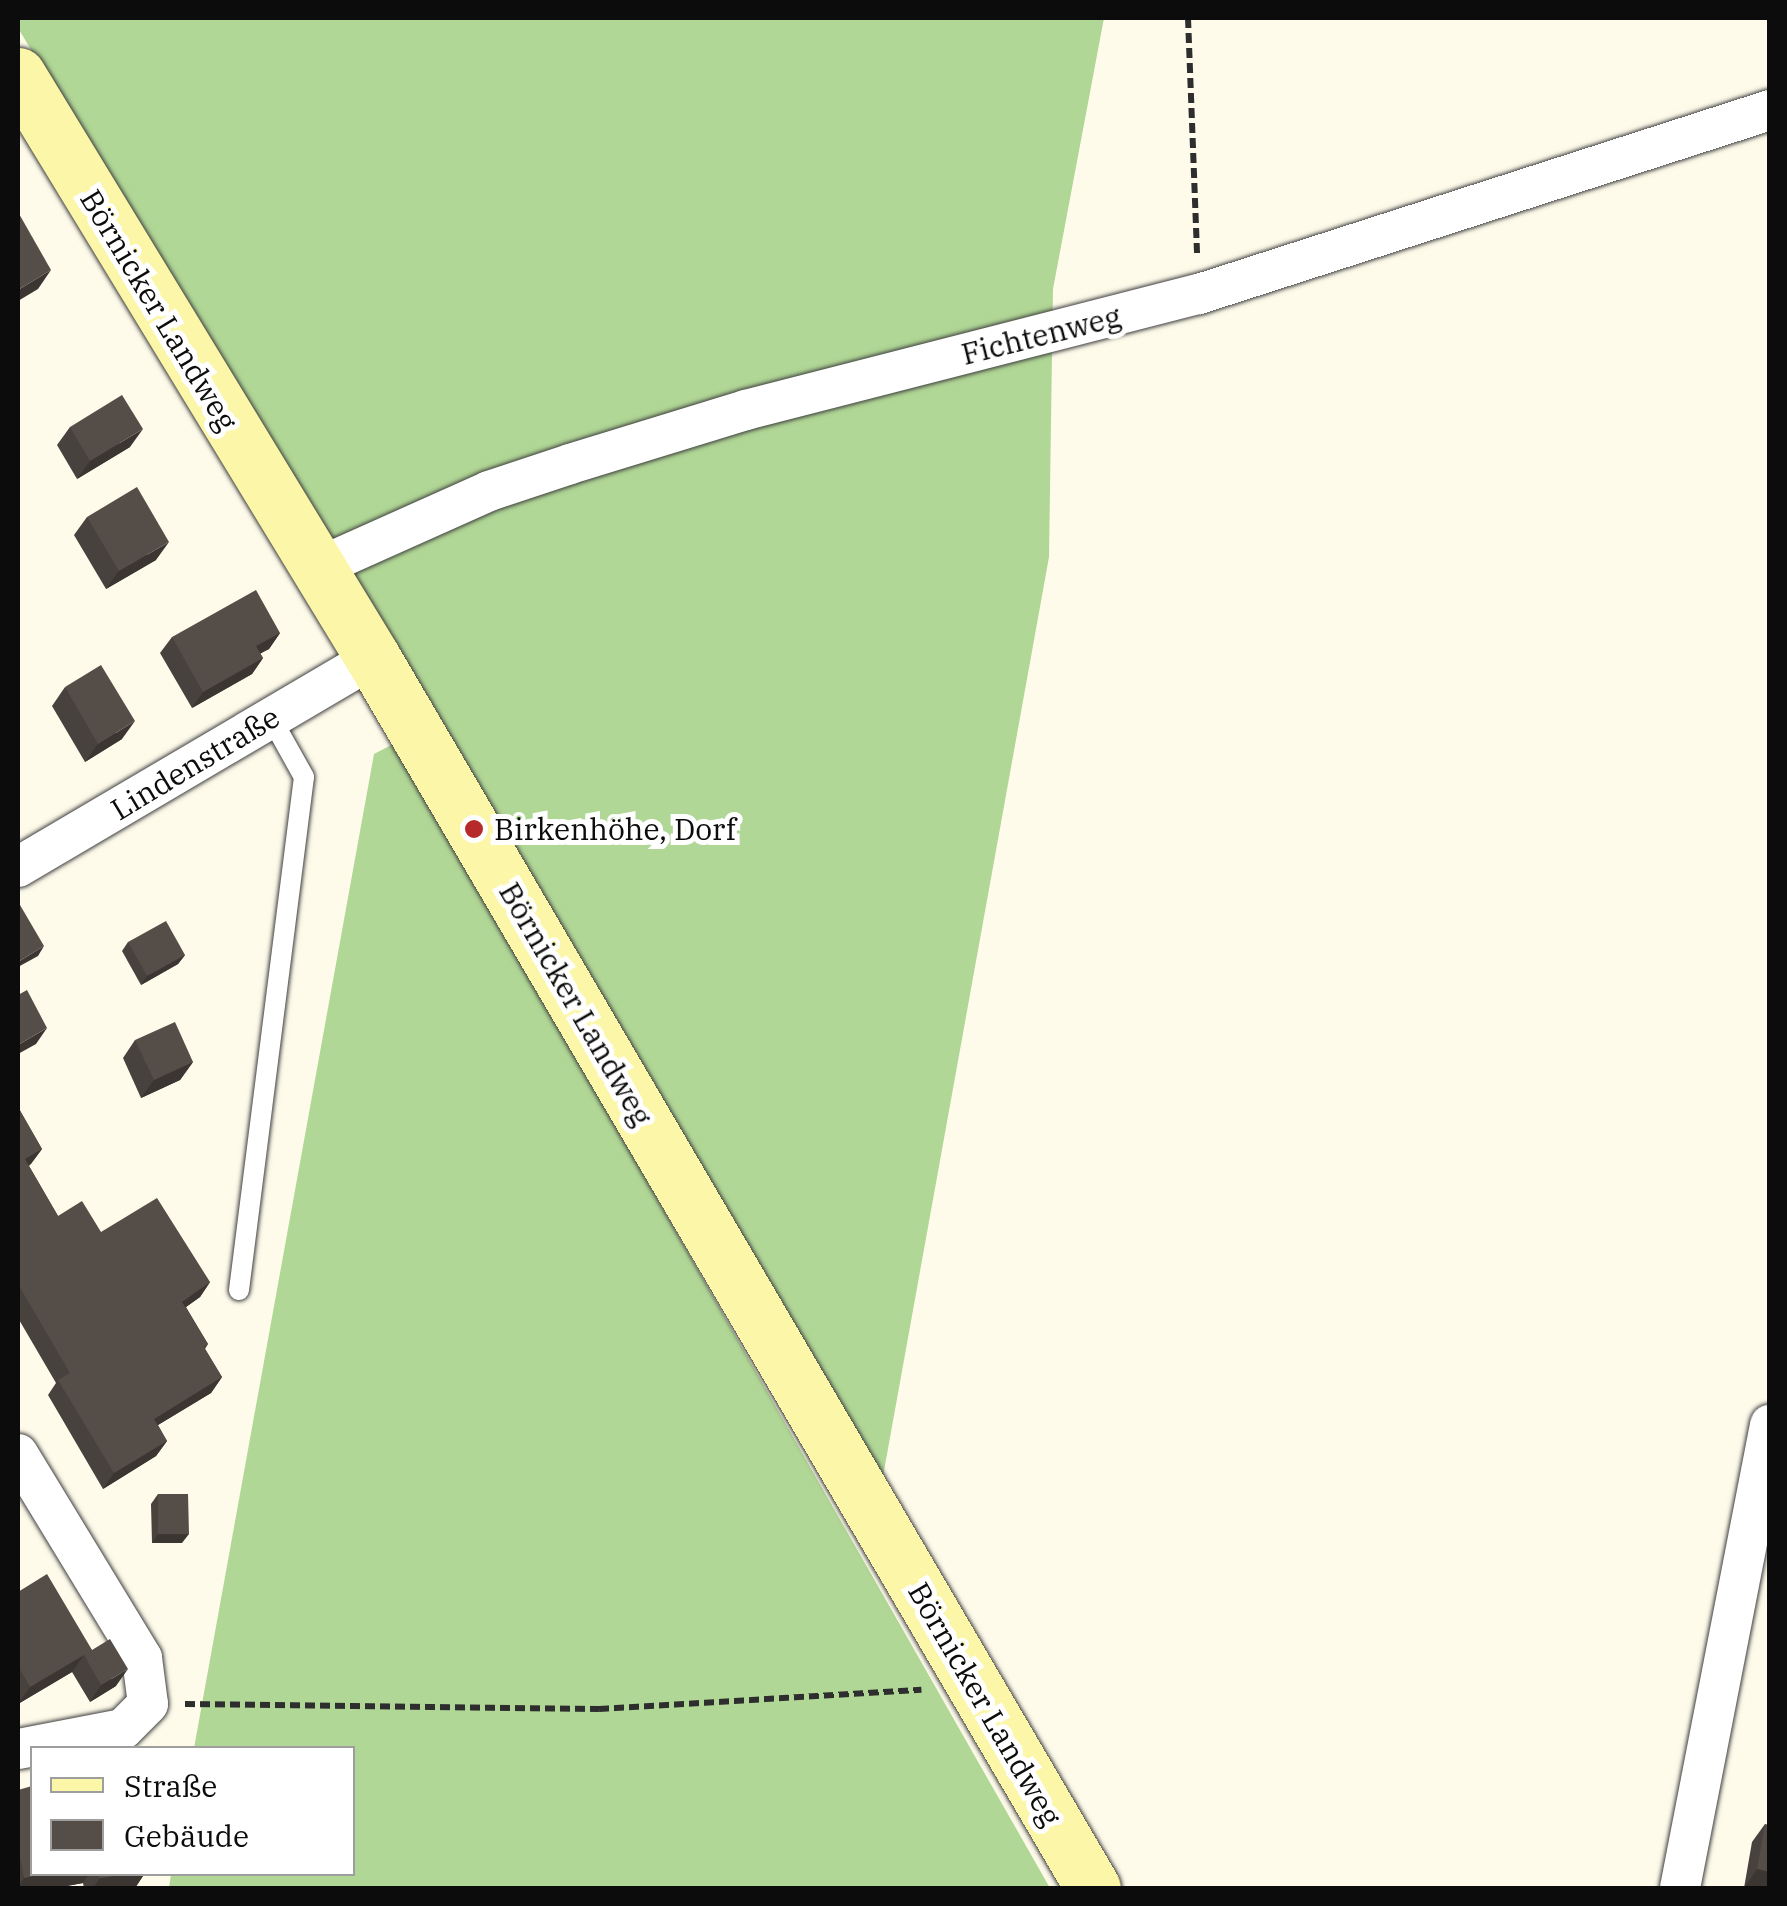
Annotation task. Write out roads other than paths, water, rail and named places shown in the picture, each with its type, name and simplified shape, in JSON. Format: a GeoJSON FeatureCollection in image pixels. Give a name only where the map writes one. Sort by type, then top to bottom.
{"type":"FeatureCollection","features":[{"type":"Feature","properties":{"kind":"street","name":"Börnicker Landweg"},"geometry":{"type":"LineString","coordinates":[[18,75],[372,658],[1094,1888]]}},
{"type":"Feature","properties":{"kind":"street","name":"Fichtenweg"},"geometry":{"type":"LineString","coordinates":[[316,568],[489,491],[605,453],[746,410],[1198,294],[1770,110]]}},
{"type":"Feature","properties":{"kind":"street","name":"Lindenstraße"},"geometry":{"type":"LineString","coordinates":[[18,868],[372,658]]}},
{"type":"Feature","properties":{"kind":"street"},"geometry":{"type":"LineString","coordinates":[[1680,1888],[1770,1425]]}},
{"type":"Feature","properties":{"kind":"street"},"geometry":{"type":"LineString","coordinates":[[18,1454],[142,1658],[148,1704],[123,1729],[34,1746]]}},
{"type":"Feature","properties":{"kind":"lane"},"geometry":{"type":"LineString","coordinates":[[239,1290],[304,777],[271,718]]}},
{"type":"Feature","properties":{"kind":"place","name":"Birkenhöhe, Dorf"},"geometry":{"type":"Point","coordinates":[474,829]}}]}
